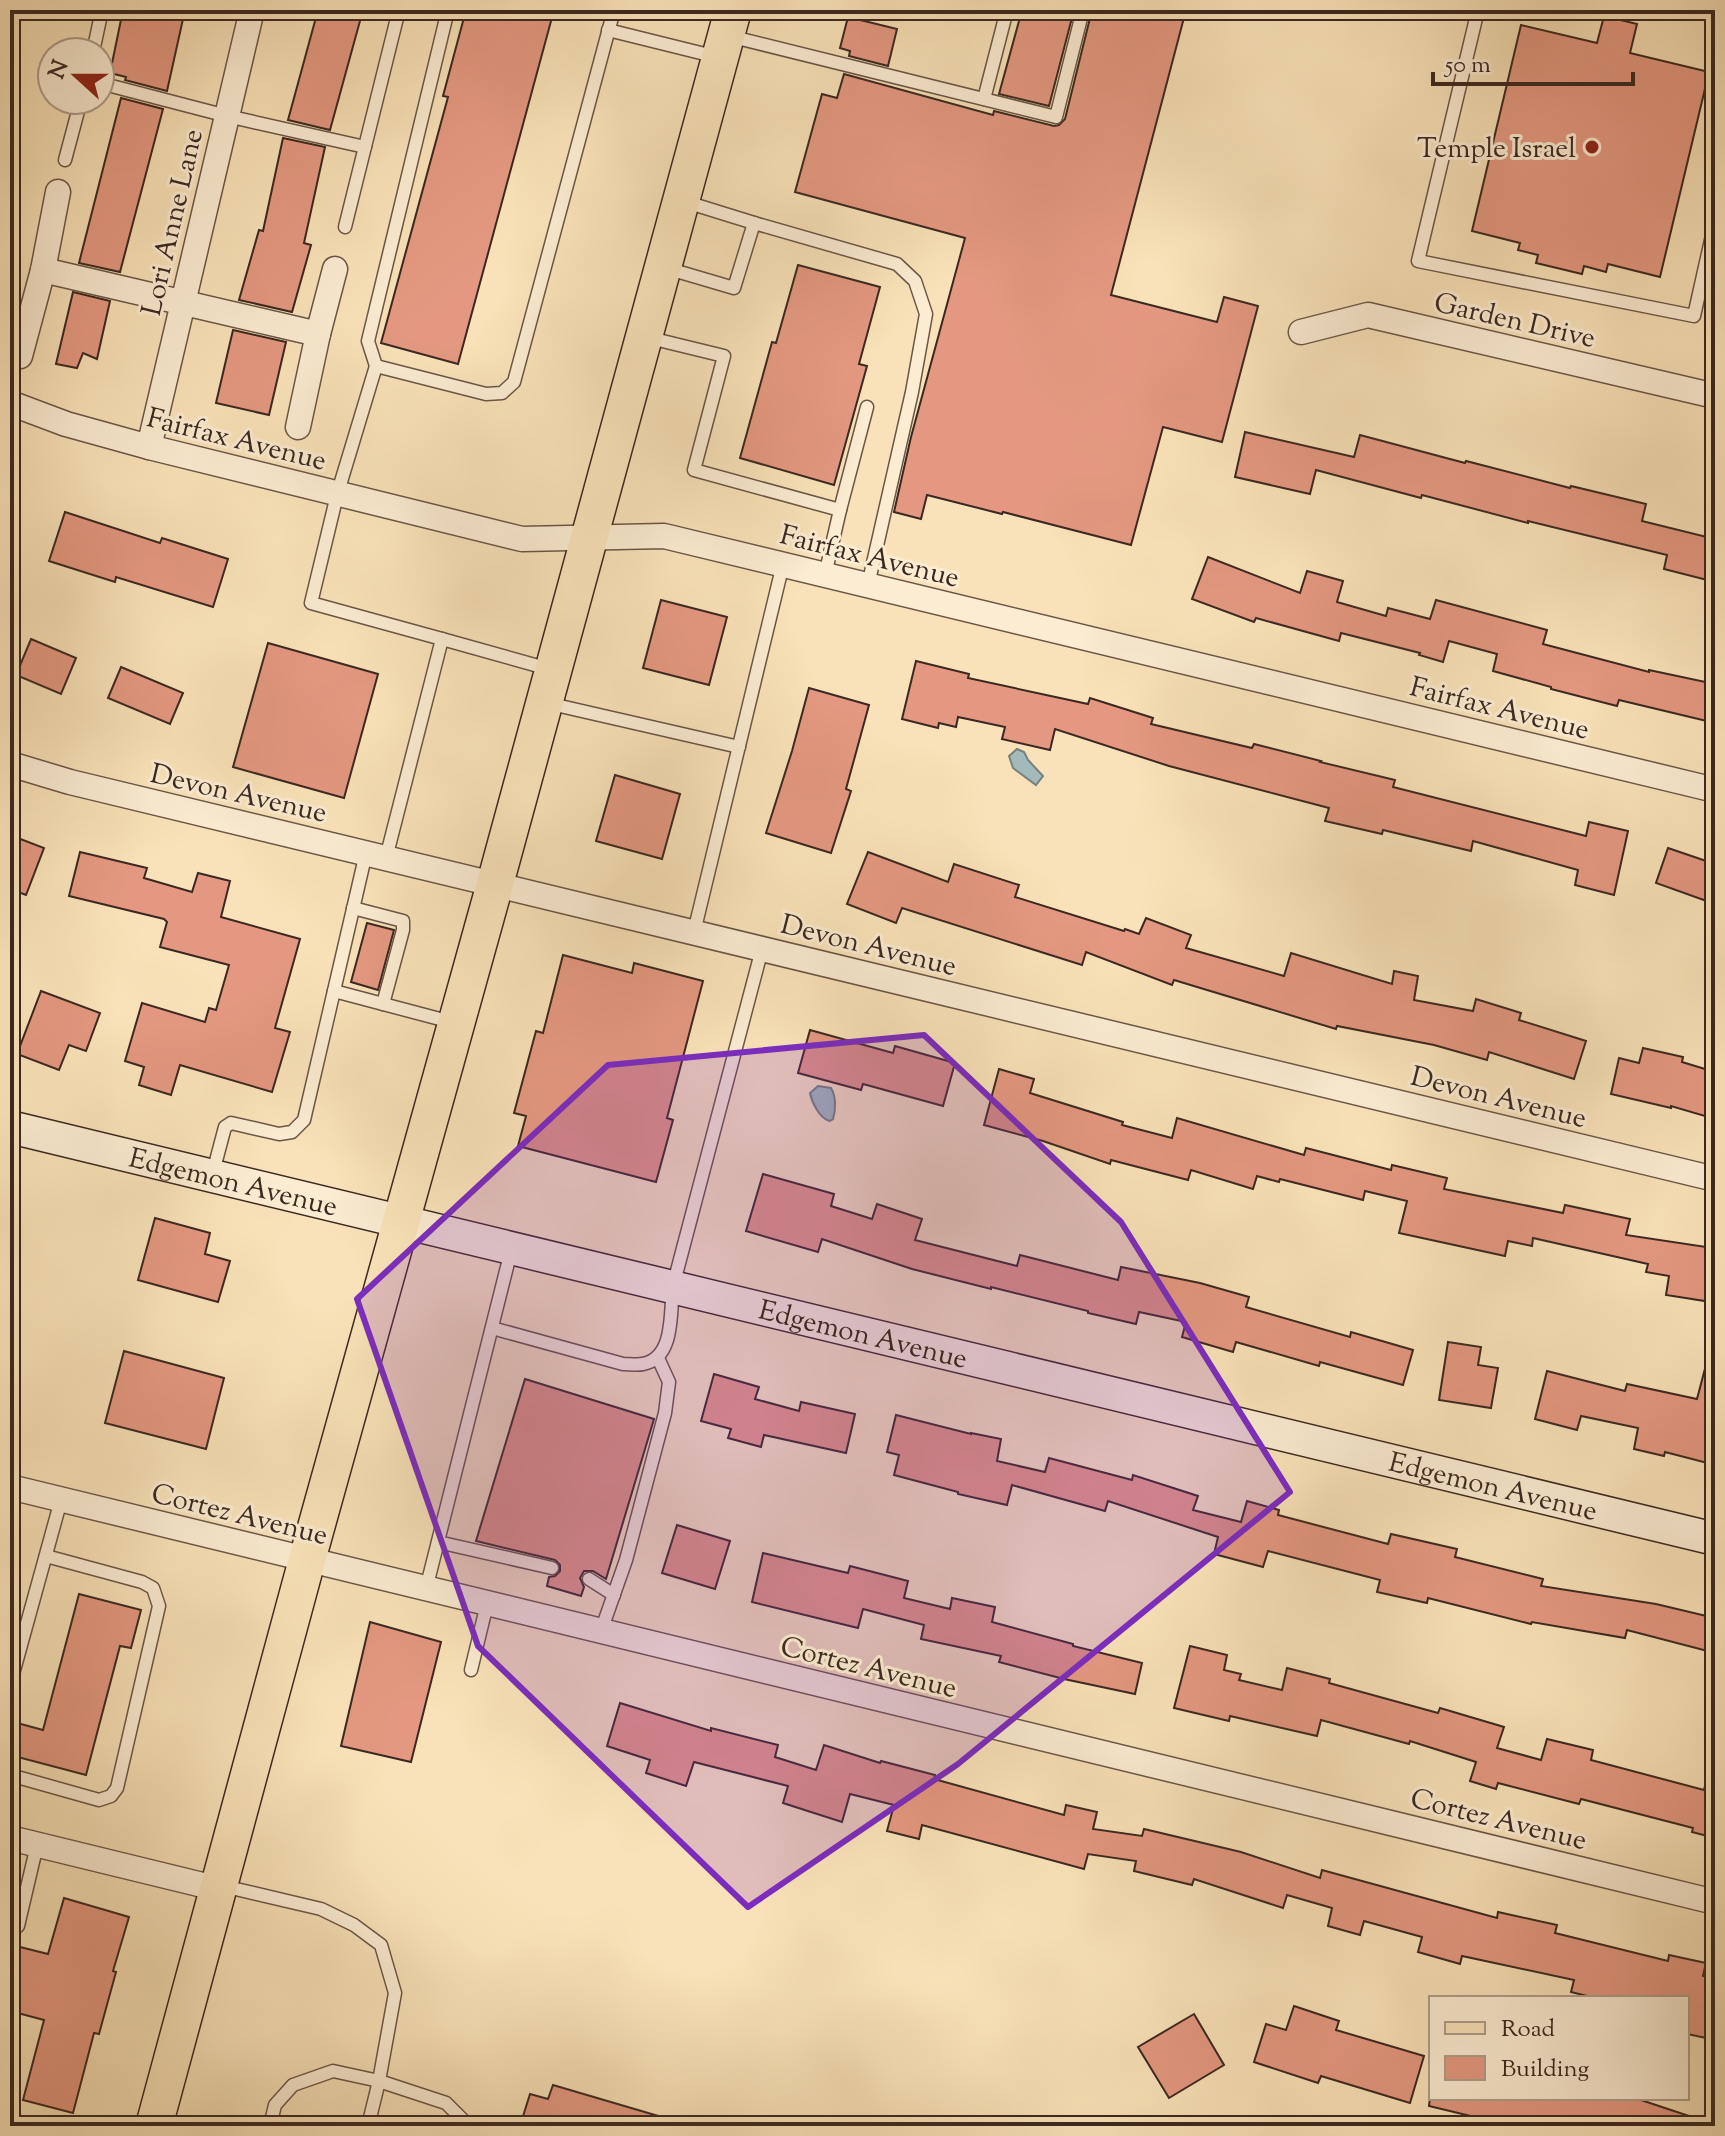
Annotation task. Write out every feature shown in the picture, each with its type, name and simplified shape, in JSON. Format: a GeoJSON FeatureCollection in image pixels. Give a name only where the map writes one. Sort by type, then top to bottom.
{"type":"FeatureCollection","features":[{"type":"Feature","properties":{"kind":"main road"},"geometry":{"type":"LineString","coordinates":[[154,2126],[726,34]]}},
{"type":"Feature","properties":{"kind":"street","name":"Lori Anne Lane"},"geometry":{"type":"LineString","coordinates":[[149,447],[252,10]]}},
{"type":"Feature","properties":{"kind":"street"},"geometry":{"type":"LineString","coordinates":[[20,356],[43,270],[58,192]]}},
{"type":"Feature","properties":{"kind":"street"},"geometry":{"type":"LineString","coordinates":[[298,427],[335,269]]}},
{"type":"Feature","properties":{"kind":"street"},"geometry":{"type":"LineString","coordinates":[[43,270],[318,334]]}},
{"type":"Feature","properties":{"kind":"street","name":"Garden Drive"},"geometry":{"type":"LineString","coordinates":[[1301,332],[1368,315],[1715,396]]}},
{"type":"Feature","properties":{"kind":"street","name":"Fairfax Avenue"},"geometry":{"type":"LineString","coordinates":[[10,403],[66,424],[149,447],[522,539],[664,536],[1715,790]]}},
{"type":"Feature","properties":{"kind":"street","name":"Devon Avenue"},"geometry":{"type":"LineString","coordinates":[[10,764],[70,782],[1715,1179]]}},
{"type":"Feature","properties":{"kind":"street","name":"Edgemon Avenue"},"geometry":{"type":"LineString","coordinates":[[10,1127],[1715,1539]]}},
{"type":"Feature","properties":{"kind":"street","name":"Cortez Avenue"},"geometry":{"type":"LineString","coordinates":[[10,1487],[1715,1902]]}},
{"type":"Feature","properties":{"kind":"street"},"geometry":{"type":"LineString","coordinates":[[10,1838],[219,1887]]}},
{"type":"Feature","properties":{"kind":"lane"},"geometry":{"type":"LineString","coordinates":[[96,36],[102,10]]}},
{"type":"Feature","properties":{"kind":"lane"},"geometry":{"type":"LineString","coordinates":[[345,227],[399,10]]}},
{"type":"Feature","properties":{"kind":"lane"},"geometry":{"type":"LineString","coordinates":[[448,10],[368,341],[376,366],[337,495],[311,603],[442,639],[548,686],[739,747]]}},
{"type":"Feature","properties":{"kind":"lane"},"geometry":{"type":"LineString","coordinates":[[376,366],[486,394],[502,393],[514,382],[614,10]]}},
{"type":"Feature","properties":{"kind":"lane"},"geometry":{"type":"LineString","coordinates":[[984,99],[1007,10]]}},
{"type":"Feature","properties":{"kind":"lane"},"geometry":{"type":"LineString","coordinates":[[608,30],[726,34],[1056,117],[1083,10]]}},
{"type":"Feature","properties":{"kind":"lane"},"geometry":{"type":"LineString","coordinates":[[1478,10],[1418,261],[1694,316],[1715,222]]}},
{"type":"Feature","properties":{"kind":"lane"},"geometry":{"type":"LineString","coordinates":[[116,87],[365,147]]}},
{"type":"Feature","properties":{"kind":"lane"},"geometry":{"type":"LineString","coordinates":[[65,160],[77,116]]}},
{"type":"Feature","properties":{"kind":"lane"},"geometry":{"type":"LineString","coordinates":[[681,200],[897,264],[915,281],[926,314],[912,392],[868,585]]}},
{"type":"Feature","properties":{"kind":"lane"},"geometry":{"type":"LineString","coordinates":[[663,267],[734,288],[754,223]]}},
{"type":"Feature","properties":{"kind":"lane"},"geometry":{"type":"LineString","coordinates":[[643,336],[724,356],[694,470],[840,510]]}},
{"type":"Feature","properties":{"kind":"lane"},"geometry":{"type":"LineString","coordinates":[[825,575],[867,407]]}},
{"type":"Feature","properties":{"kind":"lane"},"geometry":{"type":"LineString","coordinates":[[694,932],[783,564]]}},
{"type":"Feature","properties":{"kind":"lane"},"geometry":{"type":"LineString","coordinates":[[212,1176],[225,1127],[231,1123],[279,1134],[292,1132],[304,1120],[353,908],[376,856],[442,639]]}},
{"type":"Feature","properties":{"kind":"lane"},"geometry":{"type":"LineString","coordinates":[[353,908],[403,921],[383,1004]]}},
{"type":"Feature","properties":{"kind":"lane"},"geometry":{"type":"LineString","coordinates":[[492,1328],[623,1364],[643,1364],[658,1358],[667,1343],[673,1286],[762,949]]}},
{"type":"Feature","properties":{"kind":"lane"},"geometry":{"type":"LineString","coordinates":[[334,991],[456,1024]]}},
{"type":"Feature","properties":{"kind":"lane"},"geometry":{"type":"LineString","coordinates":[[426,1589],[512,1247]]}},
{"type":"Feature","properties":{"kind":"lane"},"geometry":{"type":"LineString","coordinates":[[601,1631],[626,1560],[665,1413],[669,1382],[658,1358]]}},
{"type":"Feature","properties":{"kind":"lane"},"geometry":{"type":"LineString","coordinates":[[10,1685],[61,1500]]}},
{"type":"Feature","properties":{"kind":"lane"},"geometry":{"type":"LineString","coordinates":[[438,1542],[552,1568]]}},
{"type":"Feature","properties":{"kind":"lane"},"geometry":{"type":"LineString","coordinates":[[10,1775],[99,1800],[111,1796],[117,1788],[159,1606],[153,1588],[142,1582],[46,1556]]}},
{"type":"Feature","properties":{"kind":"lane"},"geometry":{"type":"LineString","coordinates":[[589,1579],[614,1595]]}},
{"type":"Feature","properties":{"kind":"lane"},"geometry":{"type":"LineString","coordinates":[[471,1670],[487,1604]]}},
{"type":"Feature","properties":{"kind":"lane"},"geometry":{"type":"LineString","coordinates":[[10,1925],[18,1926],[37,1845]]}},
{"type":"Feature","properties":{"kind":"lane"},"geometry":{"type":"LineString","coordinates":[[219,1887],[321,1909],[354,1925],[381,1945],[395,1993],[368,2126]]}},
{"type":"Feature","properties":{"kind":"lane"},"geometry":{"type":"LineString","coordinates":[[270,2126],[275,2105],[293,2085],[333,2071],[379,2081],[446,2103],[469,2126]]}},
{"type":"Feature","properties":{"kind":"highlighted area"},"geometry":{"type":"Polygon","coordinates":[[[924,1035],[1121,1222],[1290,1492],[958,1764],[748,1907],[478,1646],[357,1299],[608,1065],[924,1035]]]}},
{"type":"Feature","properties":{"kind":"water"},"geometry":{"type":"Polygon","coordinates":[[[1017,749],[1024,752],[1043,776],[1036,785],[1013,768],[1009,756],[1017,749]]]}},
{"type":"Feature","properties":{"kind":"water"},"geometry":{"type":"Polygon","coordinates":[[[818,1086],[833,1091],[835,1111],[830,1121],[820,1114],[811,1097],[810,1093],[818,1086]]]}},
{"type":"Feature","properties":{"kind":"building"},"geometry":{"type":"Polygon","coordinates":[[[123,10],[185,10],[167,91],[125,80],[126,77],[116,74],[116,44],[123,10]]]}},
{"type":"Feature","properties":{"kind":"building"},"geometry":{"type":"Polygon","coordinates":[[[318,10],[363,10],[330,130],[288,120],[318,10]]]}},
{"type":"Feature","properties":{"kind":"building"},"geometry":{"type":"Polygon","coordinates":[[[466,10],[554,10],[458,364],[381,343],[448,97],[443,96],[466,10]]]}},
{"type":"Feature","properties":{"kind":"building"},"geometry":{"type":"Polygon","coordinates":[[[1022,10],[1074,10],[1049,106],[999,94],[1022,10]]]}},
{"type":"Feature","properties":{"kind":"building"},"geometry":{"type":"Polygon","coordinates":[[[1092,10],[1186,10],[1111,295],[1217,322],[1224,297],[1258,306],[1222,442],[1163,427],[1131,545],[927,495],[921,519],[894,512],[965,238],[795,192],[822,94],[837,98],[844,74],[993,115],[994,111],[1059,125],[1065,119],[1092,10]]]}},
{"type":"Feature","properties":{"kind":"building","name":"Temple Israel"},"geometry":{"type":"Polygon","coordinates":[[[1604,16],[1637,24],[1630,53],[1709,72],[1660,277],[1608,264],[1606,272],[1584,266],[1582,274],[1536,263],[1538,255],[1518,250],[1520,243],[1472,231],[1521,25],[1597,43],[1604,16]]]}},
{"type":"Feature","properties":{"kind":"building"},"geometry":{"type":"Polygon","coordinates":[[[848,17],[897,29],[888,66],[849,56],[850,51],[840,48],[848,17]]]}},
{"type":"Feature","properties":{"kind":"building"},"geometry":{"type":"Polygon","coordinates":[[[121,98],[163,109],[120,272],[79,263],[121,98]]]}},
{"type":"Feature","properties":{"kind":"building"},"geometry":{"type":"Polygon","coordinates":[[[283,138],[325,147],[304,243],[311,245],[292,312],[239,300],[259,230],[263,231],[283,138]]]}},
{"type":"Feature","properties":{"kind":"building"},"geometry":{"type":"Polygon","coordinates":[[[798,265],[880,287],[859,364],[867,366],[834,485],[740,458],[772,342],[776,343],[798,265]]]}},
{"type":"Feature","properties":{"kind":"building"},"geometry":{"type":"Polygon","coordinates":[[[73,292],[110,301],[97,359],[83,353],[77,368],[56,364],[73,292]]]}},
{"type":"Feature","properties":{"kind":"building"},"geometry":{"type":"Polygon","coordinates":[[[233,330],[286,342],[269,415],[216,403],[233,330]]]}},
{"type":"Feature","properties":{"kind":"building"},"geometry":{"type":"Polygon","coordinates":[[[1245,432],[1354,457],[1360,435],[1465,463],[1646,504],[1642,521],[1715,539],[1715,582],[1664,569],[1667,555],[1422,495],[1421,498],[1316,470],[1310,494],[1235,477],[1245,432]]]}},
{"type":"Feature","properties":{"kind":"building"},"geometry":{"type":"Polygon","coordinates":[[[65,512],[160,543],[162,538],[228,559],[213,607],[116,577],[115,582],[49,561],[65,512]]]}},
{"type":"Feature","properties":{"kind":"building"},"geometry":{"type":"Polygon","coordinates":[[[1208,557],[1300,593],[1307,571],[1343,581],[1337,602],[1386,616],[1388,608],[1430,619],[1436,600],[1547,630],[1543,644],[1649,672],[1715,684],[1715,723],[1619,700],[1617,706],[1551,689],[1493,671],[1497,654],[1449,641],[1443,662],[1341,633],[1339,641],[1256,618],[1254,622],[1192,599],[1208,557]]]}},
{"type":"Feature","properties":{"kind":"building"},"geometry":{"type":"Polygon","coordinates":[[[661,600],[727,617],[709,685],[643,668],[661,600]]]}},
{"type":"Feature","properties":{"kind":"building"},"geometry":{"type":"Polygon","coordinates":[[[31,639],[76,658],[61,694],[16,675],[31,639]]]}},
{"type":"Feature","properties":{"kind":"building"},"geometry":{"type":"Polygon","coordinates":[[[268,643],[378,674],[344,798],[233,767],[268,643]]]}},
{"type":"Feature","properties":{"kind":"building"},"geometry":{"type":"Polygon","coordinates":[[[916,661],[969,674],[968,678],[1088,704],[1090,698],[1153,718],[1151,724],[1252,748],[1254,744],[1395,780],[1393,787],[1586,836],[1589,822],[1628,831],[1614,895],[1575,885],[1578,870],[1473,841],[1471,851],[1383,830],[1382,834],[1325,821],[1329,808],[1169,766],[1055,729],[1050,750],[1002,739],[1005,727],[958,717],[956,727],[939,723],[938,728],[902,719],[916,661]]]}},
{"type":"Feature","properties":{"kind":"building"},"geometry":{"type":"Polygon","coordinates":[[[121,667],[183,693],[170,724],[108,698],[121,667]]]}},
{"type":"Feature","properties":{"kind":"building"},"geometry":{"type":"Polygon","coordinates":[[[809,688],[869,705],[846,789],[851,791],[831,853],[766,833],[809,688]]]}},
{"type":"Feature","properties":{"kind":"building"},"geometry":{"type":"Polygon","coordinates":[[[615,775],[680,794],[662,859],[596,841],[615,775]]]}},
{"type":"Feature","properties":{"kind":"building"},"geometry":{"type":"Polygon","coordinates":[[[10,835],[44,848],[26,895],[10,889],[10,835]]]}},
{"type":"Feature","properties":{"kind":"building"},"geometry":{"type":"Polygon","coordinates":[[[1668,848],[1715,864],[1715,904],[1656,883],[1668,848]]]}},
{"type":"Feature","properties":{"kind":"building"},"geometry":{"type":"Polygon","coordinates":[[[80,852],[147,868],[144,878],[192,892],[198,873],[230,881],[221,917],[300,939],[275,1028],[290,1032],[272,1092],[180,1065],[171,1095],[139,1085],[144,1067],[125,1061],[142,1003],[205,1022],[209,1008],[216,1010],[229,965],[160,947],[167,922],[164,919],[69,896],[80,852]]]}},
{"type":"Feature","properties":{"kind":"building"},"geometry":{"type":"Polygon","coordinates":[[[868,852],[948,882],[954,864],[1019,885],[1015,897],[1124,931],[1139,934],[1146,918],[1191,935],[1186,948],[1284,976],[1291,953],[1392,984],[1394,971],[1418,976],[1414,1000],[1473,1011],[1476,999],[1521,1013],[1519,1020],[1586,1041],[1574,1079],[1489,1052],[1487,1060],[1434,1045],[1337,1026],[1336,1029],[1174,980],[1172,985],[1086,952],[1082,965],[902,908],[896,923],[847,904],[868,852]]]}},
{"type":"Feature","properties":{"kind":"building"},"geometry":{"type":"Polygon","coordinates":[[[367,923],[394,930],[378,990],[351,982],[367,923]]]}},
{"type":"Feature","properties":{"kind":"building"},"geometry":{"type":"Polygon","coordinates":[[[563,955],[632,973],[634,963],[703,981],[667,1118],[673,1120],[656,1182],[518,1146],[526,1116],[514,1113],[536,1031],[543,1033],[563,955]]]}},
{"type":"Feature","properties":{"kind":"building"},"geometry":{"type":"Polygon","coordinates":[[[41,991],[100,1013],[86,1051],[69,1045],[59,1070],[17,1054],[41,991]]]}},
{"type":"Feature","properties":{"kind":"building"},"geometry":{"type":"Polygon","coordinates":[[[810,1030],[893,1053],[895,1046],[955,1063],[943,1106],[863,1084],[861,1090],[798,1073],[810,1030]]]}},
{"type":"Feature","properties":{"kind":"building"},"geometry":{"type":"Polygon","coordinates":[[[1643,1048],[1683,1057],[1682,1062],[1715,1072],[1715,1119],[1611,1094],[1619,1058],[1639,1063],[1643,1048]]]}},
{"type":"Feature","properties":{"kind":"building"},"geometry":{"type":"Polygon","coordinates":[[[999,1069],[1034,1079],[1030,1093],[1123,1122],[1122,1125],[1172,1138],[1177,1118],[1304,1155],[1306,1148],[1391,1170],[1392,1165],[1447,1178],[1444,1189],[1563,1213],[1565,1205],[1630,1219],[1626,1235],[1713,1248],[1705,1301],[1666,1295],[1669,1276],[1646,1272],[1648,1264],[1533,1238],[1532,1246],[1508,1241],[1505,1256],[1399,1233],[1407,1201],[1365,1191],[1363,1200],[1257,1176],[1253,1189],[1191,1170],[1188,1180],[1111,1160],[1110,1164],[984,1125],[999,1069]]]}},
{"type":"Feature","properties":{"kind":"building"},"geometry":{"type":"Polygon","coordinates":[[[763,1174],[834,1194],[831,1206],[872,1219],[877,1204],[922,1219],[915,1240],[1017,1266],[1020,1255],[1118,1280],[1121,1267],[1200,1283],[1249,1297],[1246,1307],[1350,1337],[1351,1332],[1413,1350],[1403,1385],[1320,1362],[1319,1366],[1236,1342],[1233,1352],[1182,1337],[1186,1322],[1139,1312],[1136,1324],[912,1269],[822,1239],[818,1252],[746,1231],[763,1174]]]}},
{"type":"Feature","properties":{"kind":"building"},"geometry":{"type":"Polygon","coordinates":[[[155,1218],[210,1233],[205,1254],[230,1261],[218,1302],[138,1280],[155,1218]]]}},
{"type":"Feature","properties":{"kind":"building"},"geometry":{"type":"Polygon","coordinates":[[[1448,1342],[1481,1347],[1478,1365],[1498,1368],[1491,1408],[1439,1400],[1448,1342]]]}},
{"type":"Feature","properties":{"kind":"building"},"geometry":{"type":"Polygon","coordinates":[[[124,1351],[224,1378],[206,1449],[105,1423],[124,1351]]]}},
{"type":"Feature","properties":{"kind":"building"},"geometry":{"type":"Polygon","coordinates":[[[1708,1357],[1715,1358],[1715,1465],[1665,1452],[1664,1456],[1634,1449],[1638,1428],[1581,1416],[1577,1430],[1535,1419],[1547,1371],[1625,1391],[1627,1384],[1697,1399],[1708,1357]]]}},
{"type":"Feature","properties":{"kind":"building"},"geometry":{"type":"Polygon","coordinates":[[[714,1374],[759,1387],[755,1399],[799,1411],[801,1402],[855,1414],[846,1453],[764,1435],[761,1447],[728,1438],[731,1429],[701,1421],[714,1374]]]}},
{"type":"Feature","properties":{"kind":"building"},"geometry":{"type":"Polygon","coordinates":[[[525,1379],[654,1419],[606,1579],[593,1571],[584,1571],[580,1578],[584,1587],[581,1596],[547,1586],[549,1577],[560,1571],[560,1565],[555,1560],[476,1541],[525,1379]]]}},
{"type":"Feature","properties":{"kind":"building"},"geometry":{"type":"Polygon","coordinates":[[[896,1415],[1001,1439],[997,1461],[1045,1472],[1049,1458],[1132,1480],[1133,1475],[1198,1496],[1193,1510],[1241,1522],[1247,1501],[1279,1510],[1278,1515],[1388,1544],[1391,1534],[1457,1549],[1455,1557],[1543,1579],[1541,1586],[1656,1604],[1715,1618],[1715,1653],[1627,1630],[1625,1638],[1531,1624],[1428,1598],[1427,1603],[1377,1592],[1380,1580],[1268,1551],[1263,1567],[1214,1554],[1218,1537],[1108,1501],[1105,1511],[1012,1485],[1007,1505],[958,1494],[894,1475],[899,1455],[887,1452],[896,1415]]]}},
{"type":"Feature","properties":{"kind":"building"},"geometry":{"type":"Polygon","coordinates":[[[677,1525],[730,1541],[715,1589],[662,1573],[677,1525]]]}},
{"type":"Feature","properties":{"kind":"building"},"geometry":{"type":"Polygon","coordinates":[[[763,1553],[848,1573],[850,1566],[908,1581],[904,1598],[950,1609],[952,1598],[995,1607],[992,1622],[1142,1663],[1135,1694],[999,1662],[1001,1656],[921,1639],[924,1625],[863,1609],[858,1628],[752,1602],[763,1553]]]}},
{"type":"Feature","properties":{"kind":"building"},"geometry":{"type":"Polygon","coordinates":[[[79,1594],[141,1610],[131,1648],[120,1646],[86,1775],[10,1755],[10,1721],[43,1730],[79,1594]]]}},
{"type":"Feature","properties":{"kind":"building"},"geometry":{"type":"Polygon","coordinates":[[[370,1622],[441,1642],[411,1762],[341,1746],[370,1622]]]}},
{"type":"Feature","properties":{"kind":"building"},"geometry":{"type":"Polygon","coordinates":[[[1190,1646],[1227,1655],[1224,1670],[1241,1674],[1239,1680],[1282,1690],[1287,1668],[1438,1713],[1440,1708],[1504,1727],[1497,1748],[1541,1760],[1547,1739],[1593,1750],[1591,1760],[1704,1790],[1708,1774],[1715,1775],[1715,1838],[1692,1832],[1693,1828],[1581,1799],[1579,1804],[1498,1783],[1496,1789],[1470,1781],[1476,1762],[1410,1741],[1409,1744],[1321,1720],[1317,1736],[1230,1716],[1229,1721],[1174,1708],[1190,1646]]]}},
{"type":"Feature","properties":{"kind":"building"},"geometry":{"type":"Polygon","coordinates":[[[620,1703],[711,1731],[711,1728],[778,1745],[775,1757],[816,1770],[824,1745],[1064,1815],[1066,1805],[1097,1812],[1093,1829],[1142,1836],[1144,1829],[1241,1852],[1320,1878],[1322,1870],[1497,1918],[1498,1912],[1557,1925],[1555,1933],[1668,1961],[1669,1955],[1706,1963],[1703,1976],[1715,1978],[1715,2022],[1711,2039],[1689,2034],[1689,1996],[1587,1996],[1571,1992],[1574,1980],[1462,1956],[1460,1964],[1418,1952],[1422,1937],[1364,1921],[1360,1935],[1328,1926],[1332,1908],[1287,1895],[1283,1908],[1194,1879],[1192,1885],[1134,1871],[1136,1861],[1088,1854],[1084,1869],[922,1825],[919,1839],[887,1831],[894,1805],[850,1794],[842,1822],[783,1803],[788,1786],[694,1762],[686,1786],[646,1773],[650,1760],[607,1746],[620,1703]]]}},
{"type":"Feature","properties":{"kind":"building"},"geometry":{"type":"Polygon","coordinates":[[[64,1898],[129,1917],[99,2034],[94,2033],[73,2113],[23,2100],[44,2020],[10,2011],[10,1986],[20,1947],[48,1954],[64,1898]]]}},
{"type":"Feature","properties":{"kind":"building"},"geometry":{"type":"Polygon","coordinates":[[[1294,2006],[1339,2021],[1336,2030],[1424,2056],[1410,2103],[1321,2076],[1318,2083],[1254,2062],[1266,2024],[1286,2030],[1294,2006]]]}},
{"type":"Feature","properties":{"kind":"building"},"geometry":{"type":"Polygon","coordinates":[[[1194,2014],[1224,2065],[1169,2098],[1138,2047],[1194,2014]]]}},
{"type":"Feature","properties":{"kind":"building"},"geometry":{"type":"Polygon","coordinates":[[[553,2085],[672,2120],[671,2126],[520,2126],[530,2094],[548,2099],[553,2085]]]}},
{"type":"Feature","properties":{"kind":"building"},"geometry":{"type":"Polygon","coordinates":[[[1430,2100],[1641,2100],[1707,2122],[1706,2126],[1585,2126],[1556,2119],[1555,2126],[1512,2126],[1429,2106],[1430,2100]]]}},
{"type":"Feature","properties":{"kind":"place","name":"Temple Israel"},"geometry":{"type":"Point","coordinates":[1592,147]}}]}
